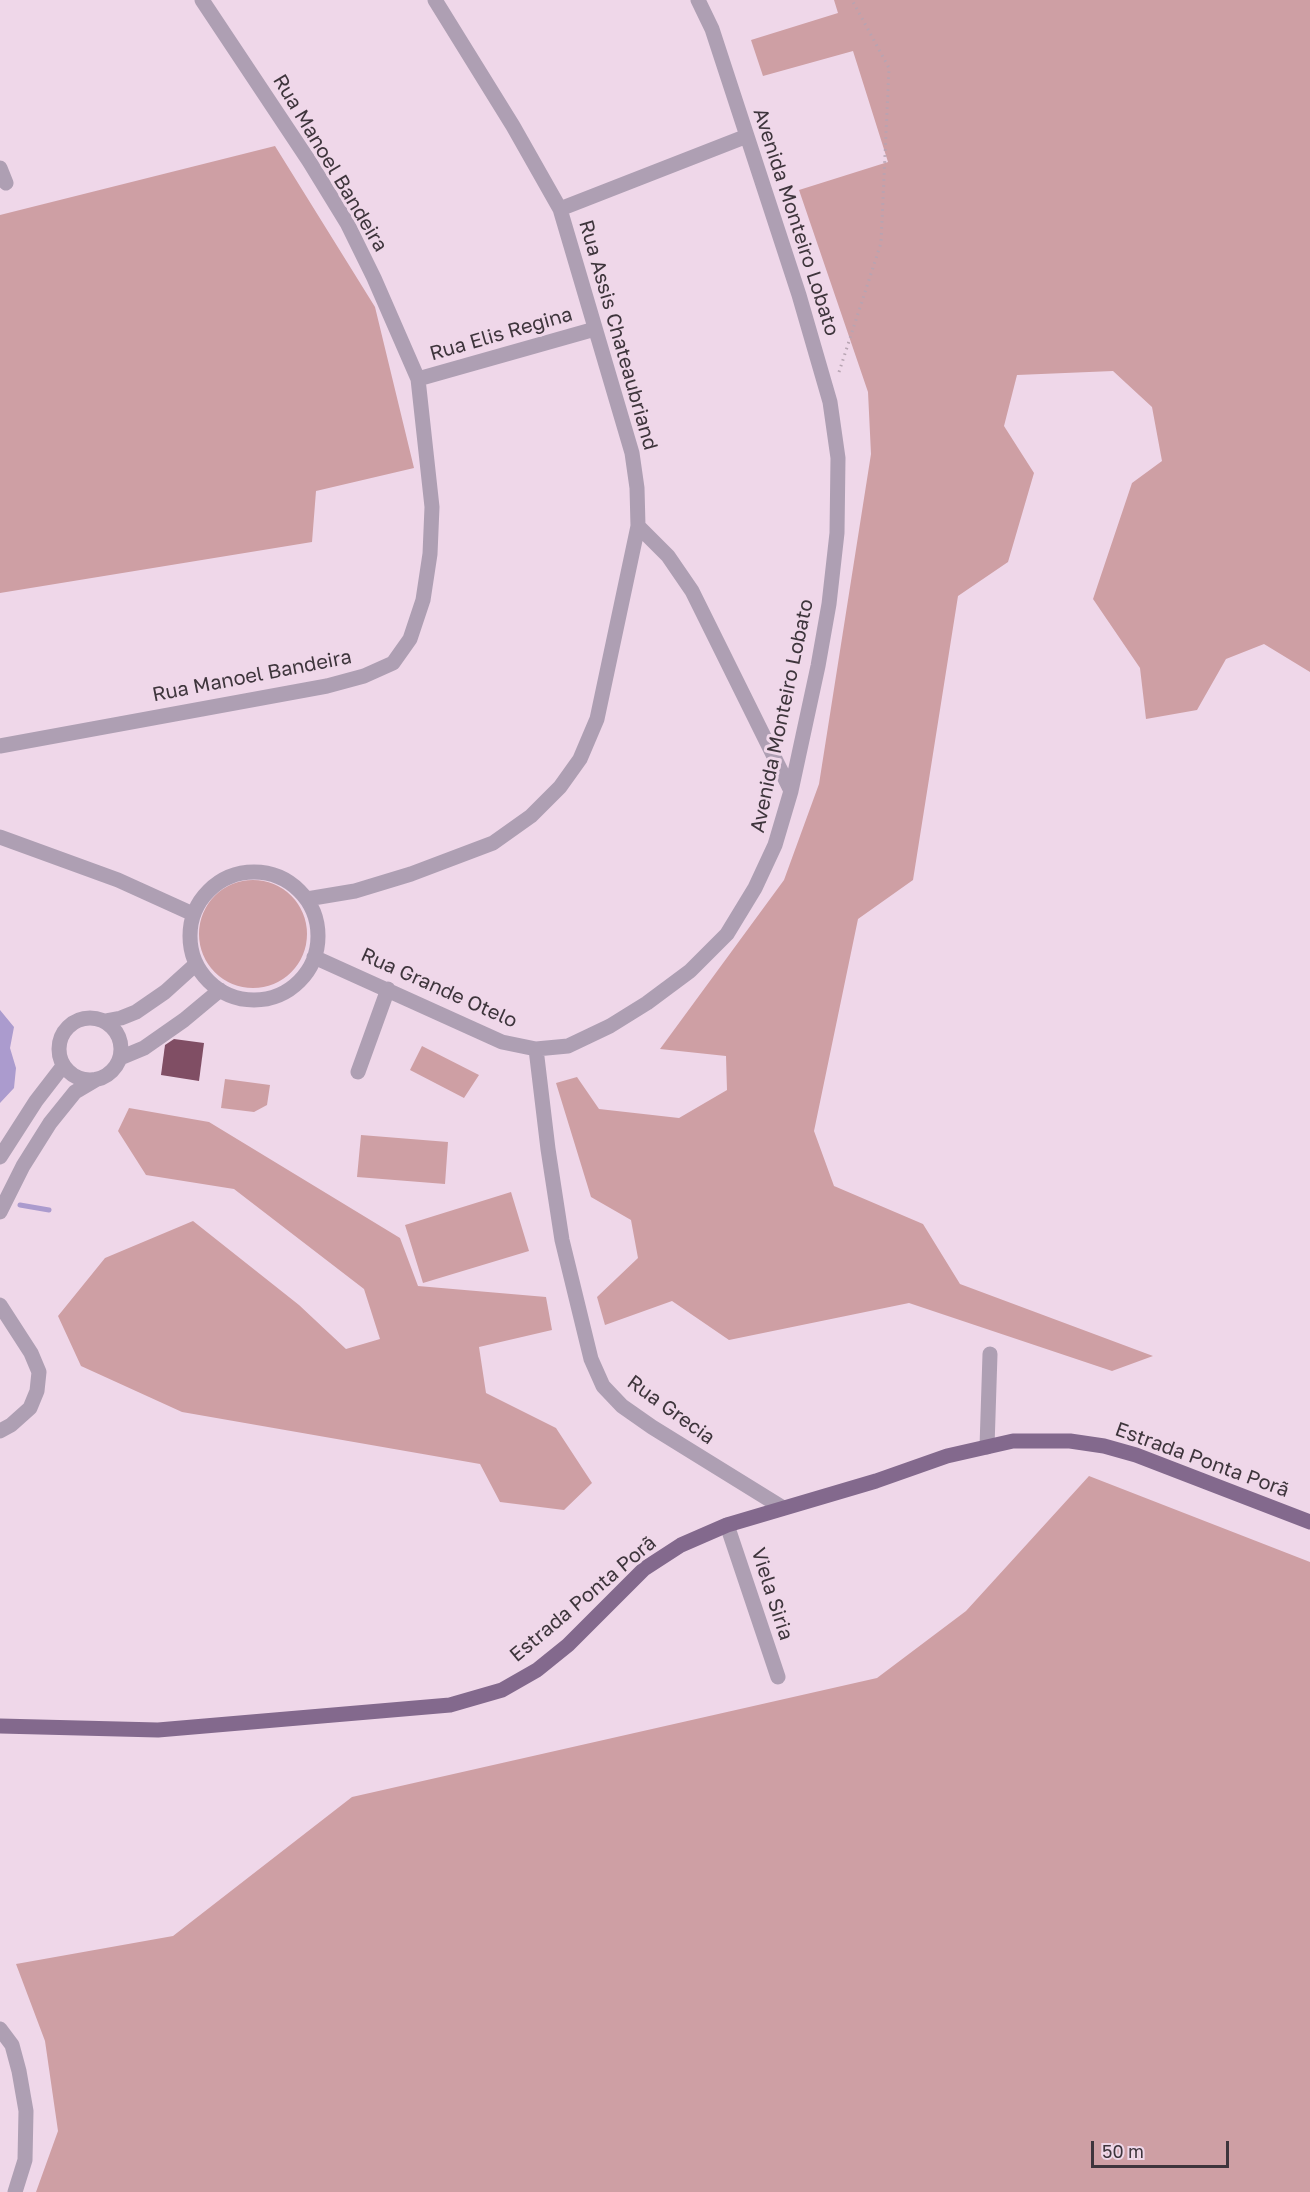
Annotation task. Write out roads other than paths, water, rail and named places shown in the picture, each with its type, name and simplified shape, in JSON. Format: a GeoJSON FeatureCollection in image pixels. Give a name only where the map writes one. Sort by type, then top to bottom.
{"type":"FeatureCollection","features":[{"type":"Feature","properties":{"kind":"main road","name":"Estrada Ponta Porã"},"geometry":{"type":"LineString","coordinates":[[0,1726],[158,1730],[450,1706],[502,1690],[537,1670],[568,1645],[644,1569],[681,1545],[727,1525],[876,1481],[947,1456],[1013,1441],[1070,1441],[1104,1446],[1136,1455],[1310,1521]]}},
{"type":"Feature","properties":{"kind":"street","name":"Rua Manoel Bandeira"},"geometry":{"type":"LineString","coordinates":[[0,746],[327,686],[364,676],[393,663],[410,639],[423,600],[430,554],[432,507],[418,379],[347,223],[309,161],[202,0]]}},
{"type":"Feature","properties":{"kind":"street","name":"Rua Assis Chateaubriand"},"geometry":{"type":"LineString","coordinates":[[307,899],[355,891],[411,874],[493,843],[531,816],[560,787],[580,759],[597,719],[638,526],[637,489],[632,453],[560,209],[513,126],[435,0]]}},
{"type":"Feature","properties":{"kind":"street","name":"Avenida Monteiro Lobato"},"geometry":{"type":"LineString","coordinates":[[536,1049],[568,1046],[610,1026],[647,1003],[690,971],[727,934],[755,888],[775,845],[791,791],[829,604],[837,533],[838,458],[830,402],[799,295],[747,135],[712,29],[698,0]]}},
{"type":"Feature","properties":{"kind":"street"},"geometry":{"type":"LineString","coordinates":[[560,209],[747,135]]}},
{"type":"Feature","properties":{"kind":"street"},"geometry":{"type":"LineString","coordinates":[[0,168],[6,183]]}},
{"type":"Feature","properties":{"kind":"street","name":"Rua Elis Regina"},"geometry":{"type":"LineString","coordinates":[[418,379],[595,329]]}},
{"type":"Feature","properties":{"kind":"street"},"geometry":{"type":"LineString","coordinates":[[638,526],[668,556],[692,591],[791,791]]}},
{"type":"Feature","properties":{"kind":"street"},"geometry":{"type":"LineString","coordinates":[[0,837],[118,880],[193,914]]}},
{"type":"Feature","properties":{"kind":"street"},"geometry":{"type":"LineString","coordinates":[[255,872],[275,875],[293,885],[307,899],[315,915],[318,932],[314,957],[297,984],[279,994],[260,999],[249,999],[239,998],[220,990],[206,979],[196,964],[190,948],[189,931],[193,914],[202,896],[217,882],[235,874],[255,872]]}},
{"type":"Feature","properties":{"kind":"street","name":"Rua Grande Otelo"},"geometry":{"type":"LineString","coordinates":[[314,957],[502,1041],[536,1049]]}},
{"type":"Feature","properties":{"kind":"street"},"geometry":{"type":"LineString","coordinates":[[105,1021],[136,1012],[165,992],[196,964]]}},
{"type":"Feature","properties":{"kind":"street"},"geometry":{"type":"LineString","coordinates":[[358,1072],[388,989]]}},
{"type":"Feature","properties":{"kind":"street"},"geometry":{"type":"LineString","coordinates":[[120,1058],[144,1047],[184,1020],[220,990]]}},
{"type":"Feature","properties":{"kind":"street"},"geometry":{"type":"LineString","coordinates":[[0,1212],[23,1166],[50,1123],[75,1092],[97,1080],[115,1068],[120,1058],[122,1048],[114,1028],[105,1021],[84,1018],[68,1026],[60,1038],[58,1047],[63,1066],[78,1078],[88,1081],[97,1080]]}},
{"type":"Feature","properties":{"kind":"street","name":"Rua Grecia"},"geometry":{"type":"LineString","coordinates":[[536,1049],[562,1240],[591,1359],[603,1386],[622,1406],[652,1427],[783,1508]]}},
{"type":"Feature","properties":{"kind":"street"},"geometry":{"type":"LineString","coordinates":[[0,1157],[36,1101],[63,1066]]}},
{"type":"Feature","properties":{"kind":"street"},"geometry":{"type":"LineString","coordinates":[[0,1305],[32,1353],[39,1372],[38,1391],[30,1408],[11,1425],[0,1431]]}},
{"type":"Feature","properties":{"kind":"street"},"geometry":{"type":"LineString","coordinates":[[987,1447],[990,1354]]}},
{"type":"Feature","properties":{"kind":"street","name":"Viela Siria"},"geometry":{"type":"LineString","coordinates":[[727,1525],[778,1677]]}},
{"type":"Feature","properties":{"kind":"street"},"geometry":{"type":"LineString","coordinates":[[0,2029],[12,2044],[20,2072],[26,2111],[25,2160],[15,2192]]}},
{"type":"Feature","properties":{"kind":"waterway"},"geometry":{"type":"LineString","coordinates":[[20,1205],[49,1210]]}}]}
